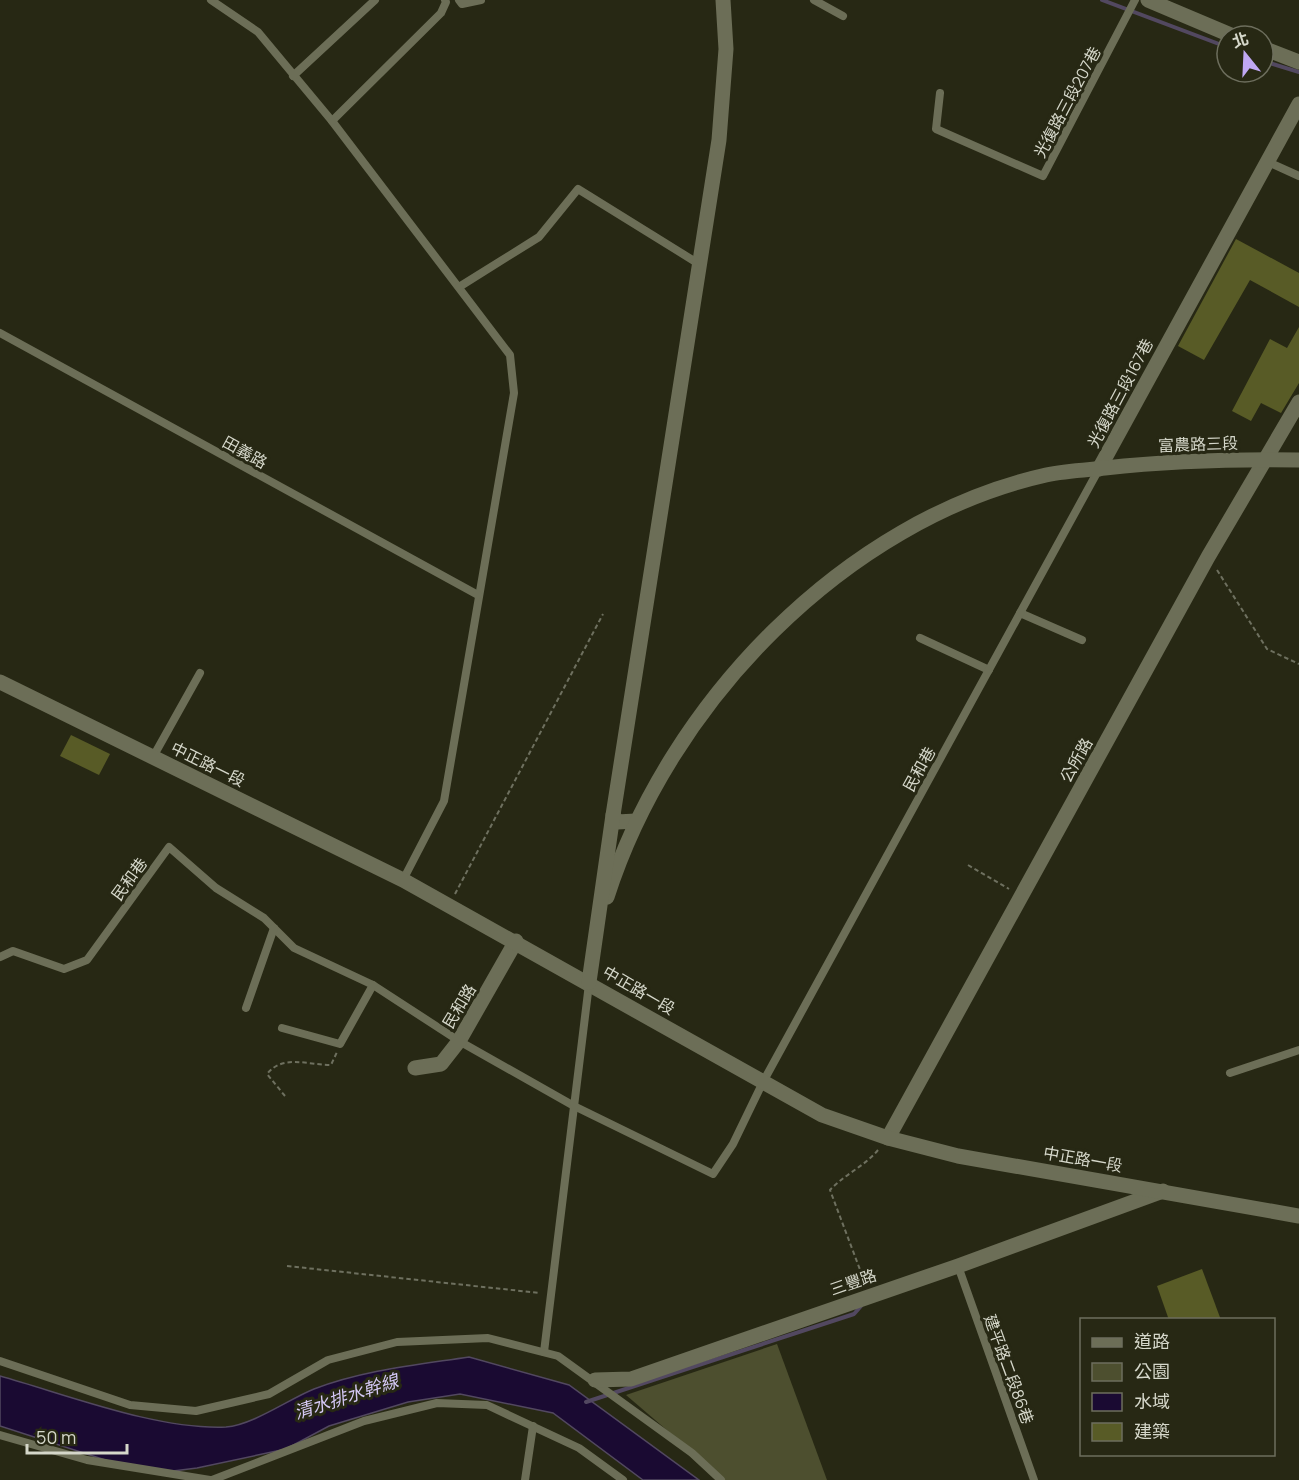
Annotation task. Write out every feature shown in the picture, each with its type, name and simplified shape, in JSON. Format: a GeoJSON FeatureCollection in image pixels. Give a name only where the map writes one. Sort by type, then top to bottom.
{"type":"FeatureCollection","features":[{"type":"Feature","properties":{"kind":"street"},"geometry":{"type":"LineString","coordinates":[[589,982],[719,140],[726,49],[723,0]]}},
{"type":"Feature","properties":{"kind":"street"},"geometry":{"type":"LineString","coordinates":[[1158,2],[1215,28]]}},
{"type":"Feature","properties":{"kind":"street"},"geometry":{"type":"LineString","coordinates":[[1275,53],[1299,62]]}},
{"type":"Feature","properties":{"kind":"street","name":"光復路三段167巷"},"geometry":{"type":"LineString","coordinates":[[594,940],[636,821],[672,758],[737,669],[809,598],[892,536],[975,497],[1047,475],[1099,469],[1299,104]]}},
{"type":"Feature","properties":{"kind":"street","name":"公所路"},"geometry":{"type":"LineString","coordinates":[[888,1138],[1208,557],[1299,402]]}},
{"type":"Feature","properties":{"kind":"street","name":"富農路三段"},"geometry":{"type":"LineString","coordinates":[[1099,469],[1155,463],[1299,460]]}},
{"type":"Feature","properties":{"kind":"street","name":"中正路一段"},"geometry":{"type":"LineString","coordinates":[[0,682],[403,880],[516,941],[822,1115],[888,1138],[958,1156],[1299,1216]]}},
{"type":"Feature","properties":{"kind":"street"},"geometry":{"type":"LineString","coordinates":[[613,815],[617,822],[636,821]]}},
{"type":"Feature","properties":{"kind":"street","name":"民和路"},"geometry":{"type":"LineString","coordinates":[[415,1068],[441,1064],[459,1041],[516,941]]}},
{"type":"Feature","properties":{"kind":"street","name":"三豐路"},"geometry":{"type":"LineString","coordinates":[[601,1385],[631,1379],[874,1293],[958,1266],[1163,1191]]}},
{"type":"Feature","properties":{"kind":"lane"},"geometry":{"type":"LineString","coordinates":[[211,0],[258,32],[332,121],[510,355],[514,393],[444,801],[403,880]]}},
{"type":"Feature","properties":{"kind":"lane"},"geometry":{"type":"LineString","coordinates":[[293,76],[375,0]]}},
{"type":"Feature","properties":{"kind":"lane"},"geometry":{"type":"LineString","coordinates":[[459,0],[462,4],[481,0]]}},
{"type":"Feature","properties":{"kind":"lane"},"geometry":{"type":"LineString","coordinates":[[813,0],[843,16]]}},
{"type":"Feature","properties":{"kind":"lane","name":"光復路三段207巷"},"geometry":{"type":"LineString","coordinates":[[940,93],[936,129],[1043,176],[1136,0]]}},
{"type":"Feature","properties":{"kind":"lane"},"geometry":{"type":"LineString","coordinates":[[332,121],[441,13],[448,1]]}},
{"type":"Feature","properties":{"kind":"lane"},"geometry":{"type":"LineString","coordinates":[[1266,161],[1299,176]]}},
{"type":"Feature","properties":{"kind":"lane"},"geometry":{"type":"LineString","coordinates":[[459,287],[539,237],[578,189],[700,265]]}},
{"type":"Feature","properties":{"kind":"lane","name":"田義路"},"geometry":{"type":"LineString","coordinates":[[0,333],[478,595]]}},
{"type":"Feature","properties":{"kind":"lane","name":"民和巷"},"geometry":{"type":"LineString","coordinates":[[0,957],[13,951],[64,969],[87,960],[170,847],[216,888],[264,918],[294,948],[373,986],[459,1041],[574,1106],[713,1174],[733,1144],[763,1082],[1099,469]]}},
{"type":"Feature","properties":{"kind":"lane"},"geometry":{"type":"LineString","coordinates":[[1020,613],[1082,640]]}},
{"type":"Feature","properties":{"kind":"lane"},"geometry":{"type":"LineString","coordinates":[[920,638],[989,670]]}},
{"type":"Feature","properties":{"kind":"lane"},"geometry":{"type":"LineString","coordinates":[[153,757],[200,673]]}},
{"type":"Feature","properties":{"kind":"lane"},"geometry":{"type":"LineString","coordinates":[[246,1008],[274,928]]}},
{"type":"Feature","properties":{"kind":"lane"},"geometry":{"type":"LineString","coordinates":[[544,1352],[589,982]]}},
{"type":"Feature","properties":{"kind":"lane"},"geometry":{"type":"LineString","coordinates":[[282,1028],[340,1044],[355,1013],[373,986]]}},
{"type":"Feature","properties":{"kind":"lane"},"geometry":{"type":"LineString","coordinates":[[1230,1072],[1299,1050]]}},
{"type":"Feature","properties":{"kind":"lane","name":"建平路二段86巷"},"geometry":{"type":"LineString","coordinates":[[958,1266],[1034,1480]]}},
{"type":"Feature","properties":{"kind":"lane"},"geometry":{"type":"LineString","coordinates":[[0,1361],[130,1405],[196,1411],[268,1394],[328,1360],[397,1342],[488,1338],[558,1356],[601,1385],[692,1454],[721,1480]]}},
{"type":"Feature","properties":{"kind":"lane"},"geometry":{"type":"LineString","coordinates":[[0,1436],[87,1460],[211,1480],[364,1421],[437,1403],[487,1405],[579,1448],[623,1480]]}},
{"type":"Feature","properties":{"kind":"lane"},"geometry":{"type":"LineString","coordinates":[[525,1480],[533,1426]]}},
{"type":"Feature","properties":{"kind":"path"},"geometry":{"type":"LineString","coordinates":[[1208,557],[1267,649],[1299,664]]}},
{"type":"Feature","properties":{"kind":"path"},"geometry":{"type":"LineString","coordinates":[[450,905],[603,614]]}},
{"type":"Feature","properties":{"kind":"path"},"geometry":{"type":"LineString","coordinates":[[968,865],[1021,896]]}},
{"type":"Feature","properties":{"kind":"path"},"geometry":{"type":"LineString","coordinates":[[285,1096],[267,1074],[275,1064],[289,1061],[331,1065],[340,1044]]}},
{"type":"Feature","properties":{"kind":"path"},"geometry":{"type":"LineString","coordinates":[[874,1293],[830,1190],[841,1178],[874,1155],[888,1138]]}},
{"type":"Feature","properties":{"kind":"path"},"geometry":{"type":"LineString","coordinates":[[287,1266],[552,1294]]}},
{"type":"Feature","properties":{"kind":"green space"},"geometry":{"type":"Polygon","coordinates":[[[777,1344],[827,1480],[725,1480],[626,1395],[777,1344]]]}},
{"type":"Feature","properties":{"kind":"water","name":"清水排水幹線"},"geometry":{"type":"Polygon","coordinates":[[[469,1357],[569,1385],[699,1480],[643,1480],[553,1413],[460,1394],[408,1402],[329,1426],[286,1449],[197,1468],[165,1472],[124,1466],[0,1426],[0,1376],[142,1417],[171,1423],[226,1427],[248,1422],[304,1393],[333,1382],[390,1369],[469,1357]]]}},
{"type":"Feature","properties":{"kind":"building"},"geometry":{"type":"Polygon","coordinates":[[[1236,239],[1299,273],[1299,307],[1250,280],[1204,360],[1178,346],[1236,239]]]}},
{"type":"Feature","properties":{"kind":"building"},"geometry":{"type":"Polygon","coordinates":[[[1299,327],[1299,383],[1281,413],[1261,403],[1251,421],[1232,411],[1270,339],[1287,348],[1299,327]]]}},
{"type":"Feature","properties":{"kind":"building"},"geometry":{"type":"Polygon","coordinates":[[[71,735],[110,754],[99,775],[60,756],[71,735]]]}},
{"type":"Feature","properties":{"kind":"building"},"geometry":{"type":"Polygon","coordinates":[[[1202,1269],[1220,1318],[1168,1318],[1157,1286],[1202,1269]]]}},
{"type":"Feature","properties":{"kind":"waterway"},"geometry":{"type":"LineString","coordinates":[[1102,0],[1215,42]]}},
{"type":"Feature","properties":{"kind":"waterway"},"geometry":{"type":"LineString","coordinates":[[1275,65],[1299,72]]}},
{"type":"Feature","properties":{"kind":"waterway"},"geometry":{"type":"LineString","coordinates":[[586,1402],[854,1314],[861,1306]]}}]}
